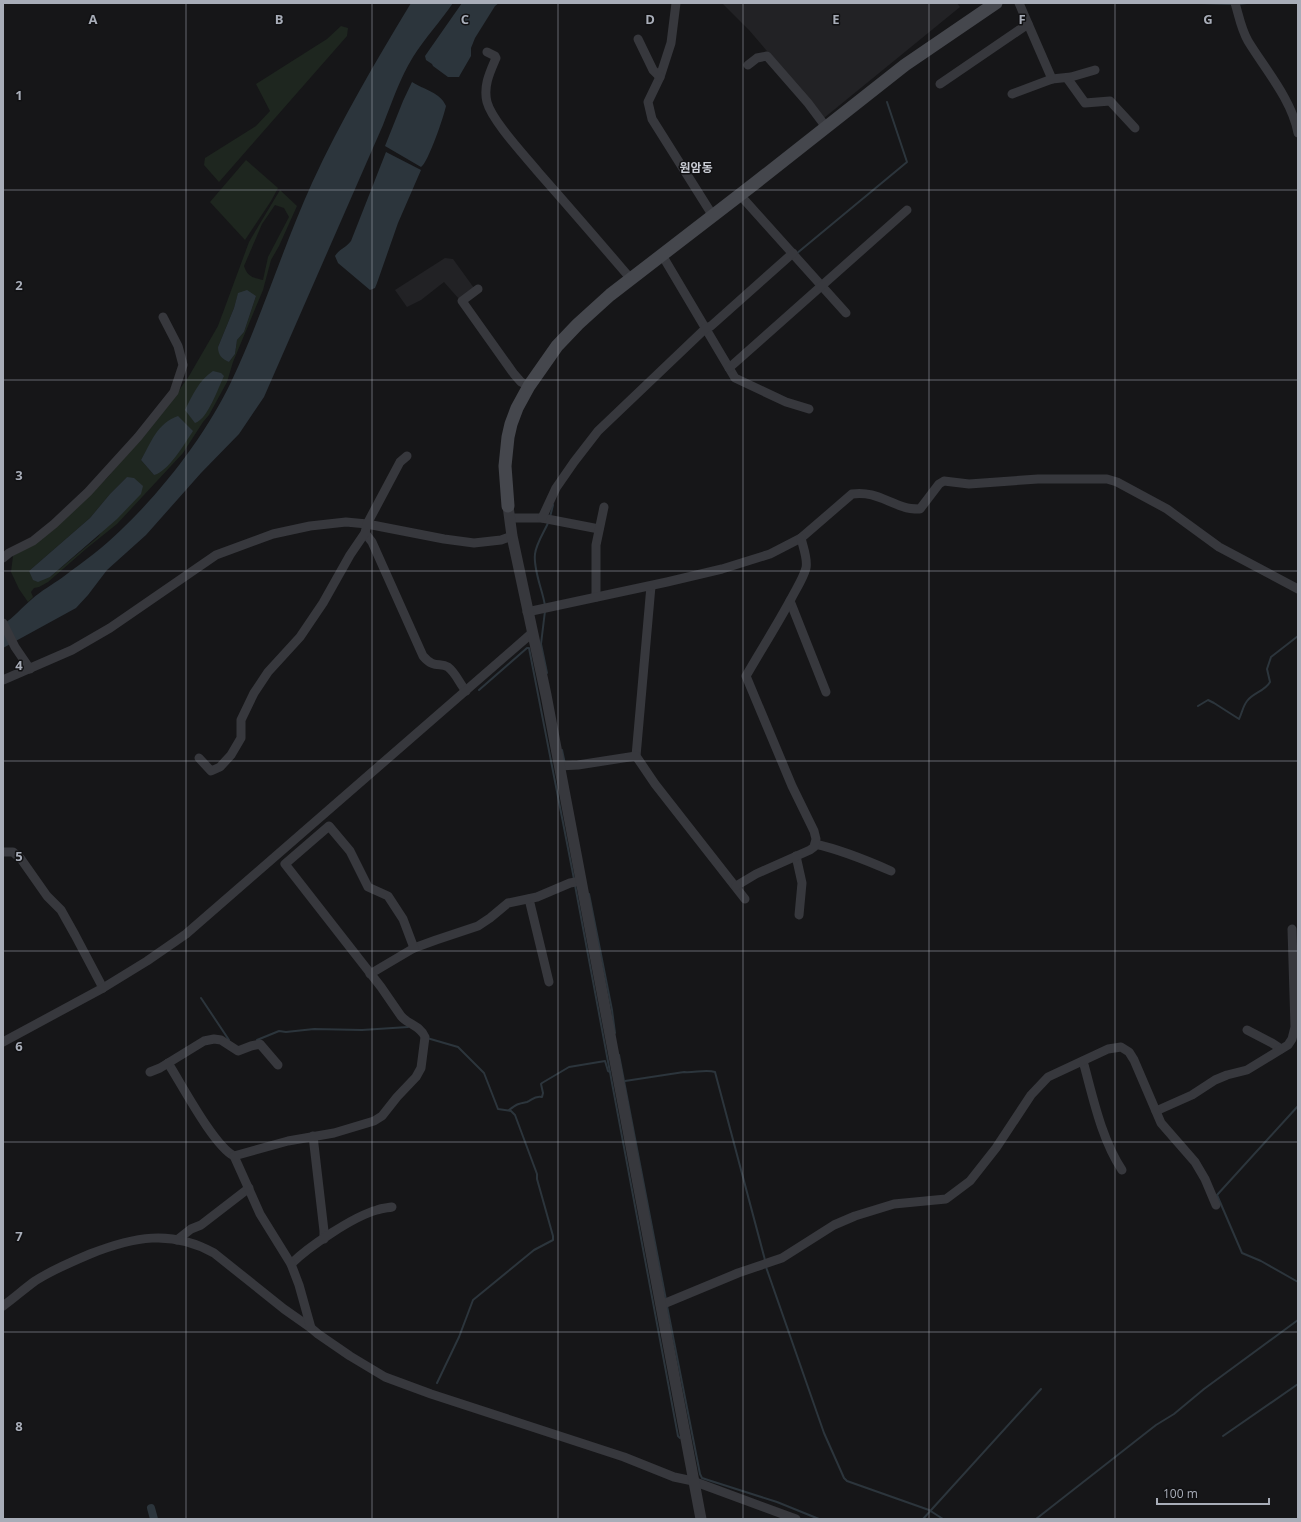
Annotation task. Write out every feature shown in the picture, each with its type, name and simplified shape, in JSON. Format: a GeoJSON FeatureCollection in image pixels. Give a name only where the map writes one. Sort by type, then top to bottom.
{"type":"FeatureCollection","features":[{"type":"Feature","properties":{"kind":"main road"},"geometry":{"type":"LineString","coordinates":[[509,512],[505,466],[511,424],[517,408],[529,386],[557,346],[578,324],[610,295],[905,65],[996,3]]}},
{"type":"Feature","properties":{"kind":"street"},"geometry":{"type":"LineString","coordinates":[[676,3],[671,43],[660,77],[648,102],[652,119],[713,216]]}},
{"type":"Feature","properties":{"kind":"street"},"geometry":{"type":"LineString","coordinates":[[1019,3],[1052,79]]}},
{"type":"Feature","properties":{"kind":"street"},"geometry":{"type":"LineString","coordinates":[[1235,3],[1243,31],[1248,41],[1266,66],[1293,113],[1298,133]]}},
{"type":"Feature","properties":{"kind":"street"},"geometry":{"type":"LineString","coordinates":[[940,84],[1028,24]]}},
{"type":"Feature","properties":{"kind":"street"},"geometry":{"type":"LineString","coordinates":[[638,39],[654,70],[660,77]]}},
{"type":"Feature","properties":{"kind":"street"},"geometry":{"type":"LineString","coordinates":[[487,52],[496,58],[488,77],[486,87],[487,102],[496,118],[522,153],[631,279]]}},
{"type":"Feature","properties":{"kind":"street"},"geometry":{"type":"LineString","coordinates":[[748,65],[757,58],[767,56],[808,103],[826,127]]}},
{"type":"Feature","properties":{"kind":"street"},"geometry":{"type":"LineString","coordinates":[[1012,94],[1052,79],[1067,78],[1095,70]]}},
{"type":"Feature","properties":{"kind":"street"},"geometry":{"type":"LineString","coordinates":[[1067,78],[1085,103],[1110,100],[1135,128]]}},
{"type":"Feature","properties":{"kind":"street"},"geometry":{"type":"LineString","coordinates":[[740,195],[846,313]]}},
{"type":"Feature","properties":{"kind":"street"},"geometry":{"type":"LineString","coordinates":[[729,368],[907,210]]}},
{"type":"Feature","properties":{"kind":"street"},"geometry":{"type":"LineString","coordinates":[[542,518],[556,488],[598,431],[706,328],[711,326],[793,253]]}},
{"type":"Feature","properties":{"kind":"street"},"geometry":{"type":"LineString","coordinates":[[662,255],[735,378],[786,402],[809,409]]}},
{"type":"Feature","properties":{"kind":"street"},"geometry":{"type":"LineString","coordinates":[[478,289],[462,301],[514,374],[521,382],[529,386]]}},
{"type":"Feature","properties":{"kind":"street"},"geometry":{"type":"LineString","coordinates":[[3,558],[9,553],[32,541],[54,524],[88,492],[138,437],[174,392],[183,365],[178,346],[163,317]]}},
{"type":"Feature","properties":{"kind":"street"},"geometry":{"type":"LineString","coordinates":[[198,758],[211,771],[220,767],[231,756],[241,738],[241,720],[254,693],[268,672],[300,637],[323,603],[366,529],[400,462],[407,456]]}},
{"type":"Feature","properties":{"kind":"street"},"geometry":{"type":"LineString","coordinates":[[527,612],[651,586],[722,569],[770,554],[801,538],[852,494],[862,492],[872,494],[905,508],[920,509],[939,484],[944,481],[969,484],[1038,479],[1107,479],[1117,482],[1167,508],[1219,547],[1298,589]]}},
{"type":"Feature","properties":{"kind":"street"},"geometry":{"type":"LineString","coordinates":[[596,597],[596,546],[604,507]]}},
{"type":"Feature","properties":{"kind":"street"},"geometry":{"type":"LineString","coordinates":[[599,529],[509,512],[512,536],[581,881],[701,1519]]}},
{"type":"Feature","properties":{"kind":"street"},"geometry":{"type":"LineString","coordinates":[[3,680],[72,650],[110,628],[216,555],[273,534],[310,526],[346,522],[366,529],[474,543],[501,540],[512,536]]}},
{"type":"Feature","properties":{"kind":"street"},"geometry":{"type":"LineString","coordinates":[[366,529],[423,656],[428,663],[447,666],[466,690]]}},
{"type":"Feature","properties":{"kind":"street"},"geometry":{"type":"LineString","coordinates":[[736,886],[751,877],[810,850],[815,844],[816,839],[814,831],[792,786],[746,676],[758,654],[774,631],[806,568],[805,553],[801,538]]}},
{"type":"Feature","properties":{"kind":"street"},"geometry":{"type":"LineString","coordinates":[[651,586],[636,756],[655,784],[745,899]]}},
{"type":"Feature","properties":{"kind":"street"},"geometry":{"type":"LineString","coordinates":[[790,601],[826,692]]}},
{"type":"Feature","properties":{"kind":"street"},"geometry":{"type":"LineString","coordinates":[[3,623],[15,647],[30,669]]}},
{"type":"Feature","properties":{"kind":"street"},"geometry":{"type":"LineString","coordinates":[[3,1042],[103,988],[147,961],[186,934],[532,633]]}},
{"type":"Feature","properties":{"kind":"street"},"geometry":{"type":"LineString","coordinates":[[559,766],[578,765],[636,756]]}},
{"type":"Feature","properties":{"kind":"street"},"geometry":{"type":"LineString","coordinates":[[234,1156],[288,1141],[334,1133],[374,1121],[382,1116],[397,1097],[410,1085],[421,1068],[425,1037],[423,1033],[404,1020],[285,864],[329,826],[350,851],[368,887],[388,896],[402,919],[414,948]]}},
{"type":"Feature","properties":{"kind":"street"},"geometry":{"type":"LineString","coordinates":[[815,844],[836,848],[891,872]]}},
{"type":"Feature","properties":{"kind":"street"},"geometry":{"type":"LineString","coordinates":[[3,852],[13,852],[21,859],[47,896],[61,910],[103,988]]}},
{"type":"Feature","properties":{"kind":"street"},"geometry":{"type":"LineString","coordinates":[[796,856],[802,882],[799,915]]}},
{"type":"Feature","properties":{"kind":"street"},"geometry":{"type":"LineString","coordinates":[[370,974],[414,948],[478,926],[508,903],[537,897],[570,883],[581,881]]}},
{"type":"Feature","properties":{"kind":"street"},"geometry":{"type":"LineString","coordinates":[[529,899],[549,982]]}},
{"type":"Feature","properties":{"kind":"street"},"geometry":{"type":"LineString","coordinates":[[1156,1111],[1192,1095],[1215,1080],[1247,1070],[1288,1045],[1292,1039],[1295,1027],[1292,930]]}},
{"type":"Feature","properties":{"kind":"street"},"geometry":{"type":"LineString","coordinates":[[1247,1030],[1281,1049]]}},
{"type":"Feature","properties":{"kind":"street"},"geometry":{"type":"LineString","coordinates":[[150,1072],[204,1041],[214,1040],[221,1040],[238,1051],[260,1044],[278,1065]]}},
{"type":"Feature","properties":{"kind":"street"},"geometry":{"type":"LineString","coordinates":[[661,1305],[738,1273],[782,1258],[834,1225],[855,1216],[894,1204],[946,1199],[970,1181],[996,1148],[1031,1095],[1048,1077],[1108,1049],[1121,1048],[1129,1052],[1134,1060],[1161,1123],[1195,1162],[1205,1178],[1216,1205]]}},
{"type":"Feature","properties":{"kind":"street"},"geometry":{"type":"LineString","coordinates":[[1082,1061],[1105,1133],[1117,1162],[1122,1170]]}},
{"type":"Feature","properties":{"kind":"street"},"geometry":{"type":"LineString","coordinates":[[168,1063],[211,1132],[223,1148],[234,1156],[260,1214],[291,1264],[299,1285],[311,1328]]}},
{"type":"Feature","properties":{"kind":"street"},"geometry":{"type":"LineString","coordinates":[[313,1136],[324,1239]]}},
{"type":"Feature","properties":{"kind":"street"},"geometry":{"type":"LineString","coordinates":[[177,1240],[190,1230],[201,1225],[249,1188]]}},
{"type":"Feature","properties":{"kind":"street"},"geometry":{"type":"LineString","coordinates":[[291,1264],[301,1254],[356,1219],[376,1210],[392,1207]]}},
{"type":"Feature","properties":{"kind":"street"},"geometry":{"type":"LineString","coordinates":[[3,1306],[35,1281],[71,1262],[105,1248],[135,1239],[163,1238],[177,1240],[202,1247],[214,1253],[318,1334],[350,1356],[385,1377],[431,1394],[624,1457],[674,1477],[693,1481],[796,1519]]}},
{"type":"Feature","properties":{"kind":"shaded area"},"geometry":{"type":"Polygon","coordinates":[[[411,3],[453,3],[413,57],[404,73],[383,125],[264,397],[239,434],[201,473],[146,535],[107,570],[76,608],[3,648],[3,624],[11,619],[43,590],[93,554],[122,529],[169,478],[210,420],[222,400],[243,356],[301,207],[323,160],[359,91],[411,3]]]}},
{"type":"Feature","properties":{"kind":"shaded area"},"geometry":{"type":"Polygon","coordinates":[[[462,3],[499,3],[495,6],[475,38],[471,48],[471,56],[459,77],[448,77],[426,60],[425,56],[462,3]]]}},
{"type":"Feature","properties":{"kind":"shaded area"},"geometry":{"type":"Polygon","coordinates":[[[722,3],[957,3],[960,7],[824,118],[749,30],[722,3]]]}},
{"type":"Feature","properties":{"kind":"shaded area"},"geometry":{"type":"Polygon","coordinates":[[[341,26],[348,28],[347,36],[219,182],[204,165],[205,158],[256,126],[270,111],[256,84],[327,39],[341,26]]]}},
{"type":"Feature","properties":{"kind":"shaded area"},"geometry":{"type":"Polygon","coordinates":[[[412,82],[436,95],[444,102],[446,106],[428,157],[421,167],[385,146],[412,82]]]}},
{"type":"Feature","properties":{"kind":"shaded area"},"geometry":{"type":"Polygon","coordinates":[[[386,152],[421,170],[398,223],[375,288],[370,290],[338,263],[335,256],[351,241],[386,152]]]}},
{"type":"Feature","properties":{"kind":"shaded area"},"geometry":{"type":"Polygon","coordinates":[[[246,160],[278,188],[245,240],[210,202],[246,160]]]}},
{"type":"Feature","properties":{"kind":"shaded area"},"geometry":{"type":"Polygon","coordinates":[[[280,190],[297,206],[271,260],[263,290],[233,362],[227,382],[209,415],[183,453],[117,524],[48,582],[34,588],[31,592],[33,597],[28,602],[19,589],[11,572],[13,556],[51,532],[107,478],[168,406],[189,376],[218,326],[249,242],[280,190]],[[275,205],[262,224],[244,266],[251,276],[263,280],[268,257],[289,217],[284,208],[275,205]],[[238,294],[234,308],[218,347],[229,362],[235,354],[237,340],[244,332],[256,296],[238,294]],[[151,443],[141,460],[154,475],[151,443]],[[127,477],[110,494],[90,518],[29,571],[50,577],[99,536],[127,477]]]}},
{"type":"Feature","properties":{"kind":"shaded area"},"geometry":{"type":"Polygon","coordinates":[[[445,258],[453,259],[474,288],[459,299],[444,282],[421,300],[407,307],[395,290],[445,258]]]}},
{"type":"Feature","properties":{"kind":"shaded area"},"geometry":{"type":"Polygon","coordinates":[[[247,290],[256,296],[244,332],[237,340],[235,354],[229,362],[224,360],[221,356],[218,347],[234,308],[238,293],[247,290]]]}},
{"type":"Feature","properties":{"kind":"shaded area"},"geometry":{"type":"Polygon","coordinates":[[[213,371],[221,373],[224,376],[208,410],[200,420],[195,423],[185,410],[200,384],[213,371]]]}},
{"type":"Feature","properties":{"kind":"shaded area"},"geometry":{"type":"Polygon","coordinates":[[[178,416],[193,431],[165,469],[154,475],[141,460],[155,434],[165,423],[178,416]]]}},
{"type":"Feature","properties":{"kind":"shaded area"},"geometry":{"type":"Polygon","coordinates":[[[127,477],[134,478],[143,486],[141,494],[117,519],[50,577],[38,582],[33,580],[29,571],[90,518],[110,494],[127,477]]]}},
{"type":"Feature","properties":{"kind":"waterway"},"geometry":{"type":"LineString","coordinates":[[1201,3],[1233,4]]}},
{"type":"Feature","properties":{"kind":"waterway"},"geometry":{"type":"LineString","coordinates":[[1238,4],[1247,3]]}},
{"type":"Feature","properties":{"kind":"waterway"},"geometry":{"type":"LineString","coordinates":[[796,254],[907,162],[887,102]]}},
{"type":"Feature","properties":{"kind":"waterway"},"geometry":{"type":"LineString","coordinates":[[550,517],[553,505]]}},
{"type":"Feature","properties":{"kind":"waterway"},"geometry":{"type":"LineString","coordinates":[[545,606],[535,567],[535,554],[540,538],[548,523]]}},
{"type":"Feature","properties":{"kind":"waterway"},"geometry":{"type":"LineString","coordinates":[[545,611],[541,644],[547,673]]}},
{"type":"Feature","properties":{"kind":"waterway"},"geometry":{"type":"LineString","coordinates":[[1198,706],[1208,700],[1239,719],[1247,701],[1265,688],[1270,682],[1267,669],[1271,657],[1298,636]]}},
{"type":"Feature","properties":{"kind":"waterway"},"geometry":{"type":"LineString","coordinates":[[479,690],[527,648],[529,648],[574,879]]}},
{"type":"Feature","properties":{"kind":"waterway"},"geometry":{"type":"LineString","coordinates":[[562,750],[565,764]]}},
{"type":"Feature","properties":{"kind":"waterway"},"geometry":{"type":"LineString","coordinates":[[575,885],[678,1436],[680,1438]]}},
{"type":"Feature","properties":{"kind":"waterway"},"geometry":{"type":"LineString","coordinates":[[589,894],[612,1010],[615,1033]]}},
{"type":"Feature","properties":{"kind":"waterway"},"geometry":{"type":"LineString","coordinates":[[201,998],[229,1040]]}},
{"type":"Feature","properties":{"kind":"waterway"},"geometry":{"type":"LineString","coordinates":[[257,1040],[279,1031],[286,1032],[314,1029],[362,1030],[408,1027]]}},
{"type":"Feature","properties":{"kind":"waterway"},"geometry":{"type":"LineString","coordinates":[[427,1038],[458,1047],[484,1073],[498,1109],[511,1111],[515,1115],[537,1174],[537,1179],[553,1236],[553,1240],[534,1250],[473,1300],[459,1337],[437,1383]]}},
{"type":"Feature","properties":{"kind":"waterway"},"geometry":{"type":"LineString","coordinates":[[619,1055],[666,1300]]}},
{"type":"Feature","properties":{"kind":"waterway"},"geometry":{"type":"LineString","coordinates":[[509,1110],[517,1104],[527,1102],[535,1097],[542,1097],[543,1093],[541,1084],[569,1067],[605,1061],[608,1071],[610,1072]]}},
{"type":"Feature","properties":{"kind":"waterway"},"geometry":{"type":"LineString","coordinates":[[625,1081],[684,1072],[715,1072],[765,1260]]}},
{"type":"Feature","properties":{"kind":"waterway"},"geometry":{"type":"LineString","coordinates":[[1298,1106],[1217,1195],[1242,1253],[1261,1261],[1298,1282]]}},
{"type":"Feature","properties":{"kind":"waterway"},"geometry":{"type":"LineString","coordinates":[[766,1267],[824,1433],[844,1478],[847,1481],[929,1510],[943,1519]]}},
{"type":"Feature","properties":{"kind":"waterway"},"geometry":{"type":"LineString","coordinates":[[667,1306],[702,1478],[777,1502],[819,1519]]}},
{"type":"Feature","properties":{"kind":"waterway"},"geometry":{"type":"LineString","coordinates":[[1036,1519],[1156,1425],[1174,1414],[1204,1389],[1298,1320]]}},
{"type":"Feature","properties":{"kind":"waterway"},"geometry":{"type":"LineString","coordinates":[[1223,1436],[1298,1384]]}},
{"type":"Feature","properties":{"kind":"waterway"},"geometry":{"type":"LineString","coordinates":[[923,1519],[1041,1389]]}},
{"type":"Feature","properties":{"kind":"waterway"},"geometry":{"type":"LineString","coordinates":[[151,1508],[154,1519]]}},
{"type":"Feature","properties":{"kind":"district","name":"원암동"},"geometry":{"type":"Point","coordinates":[696,167]}}]}
